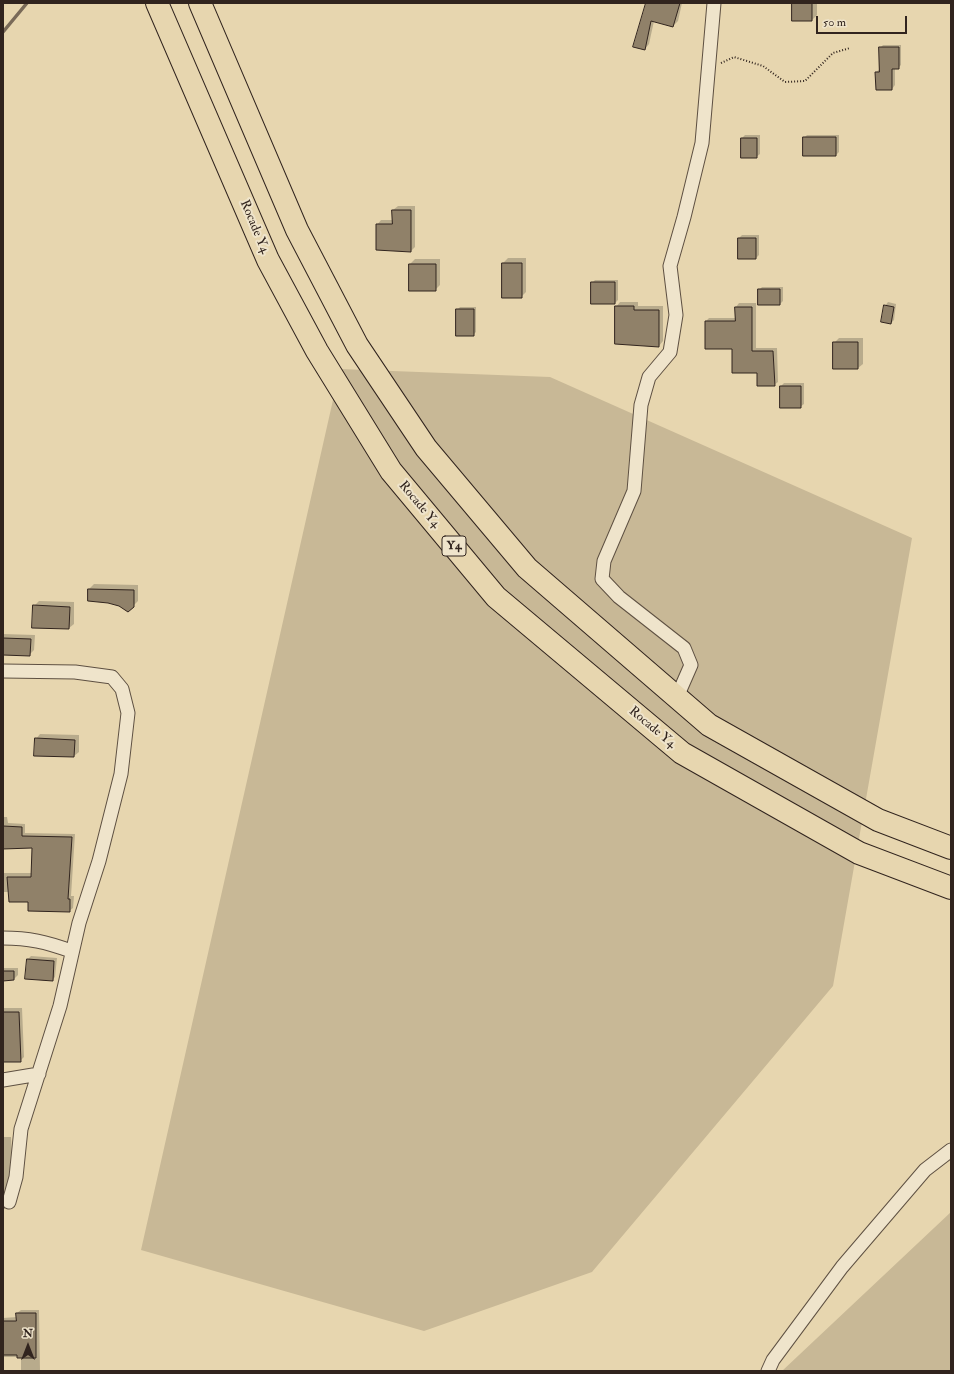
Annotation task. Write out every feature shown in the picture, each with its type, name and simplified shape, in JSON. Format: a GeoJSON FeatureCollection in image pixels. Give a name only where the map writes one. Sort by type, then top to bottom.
{"type":"FeatureCollection","features":[{"type":"Feature","properties":{"kind":"highway"},"geometry":{"type":"LineString","coordinates":[[200,3],[297,230],[357,345],[426,448],[527,568],[709,725],[878,820],[951,848]]}},
{"type":"Feature","properties":{"kind":"highway","name":"Rocade Y4"},"geometry":{"type":"LineString","coordinates":[[159,8],[268,260],[317,351],[391,471],[496,597],[682,753],[859,853],[951,888]]}},
{"type":"Feature","properties":{"kind":"street"},"geometry":{"type":"LineString","coordinates":[[677,697],[691,665],[684,648],[619,597],[602,579],[604,561],[634,491],[641,405],[649,377],[670,352],[676,315],[670,266],[684,217],[702,143],[714,3]]}},
{"type":"Feature","properties":{"kind":"street"},"geometry":{"type":"LineString","coordinates":[[3,671],[75,672],[112,677],[122,689],[128,713],[121,774],[99,861],[71,951],[60,1006],[21,1128],[16,1177],[9,1202]]}},
{"type":"Feature","properties":{"kind":"street"},"geometry":{"type":"LineString","coordinates":[[3,938],[26,938],[47,942],[71,951]]}},
{"type":"Feature","properties":{"kind":"street"},"geometry":{"type":"LineString","coordinates":[[3,1080],[39,1074]]}},
{"type":"Feature","properties":{"kind":"street"},"geometry":{"type":"LineString","coordinates":[[768,1371],[774,1360],[842,1266],[925,1170],[951,1150]]}},
{"type":"Feature","properties":{"kind":"path"},"geometry":{"type":"LineString","coordinates":[[709,68],[734,57],[763,66],[786,82],[805,81],[833,53],[850,48]]}},
{"type":"Feature","properties":{"kind":"shaded area"},"geometry":{"type":"Polygon","coordinates":[[[340,369],[550,377],[912,538],[833,986],[592,1272],[424,1331],[141,1250],[340,369]]]}},
{"type":"Feature","properties":{"kind":"shaded area"},"geometry":{"type":"Polygon","coordinates":[[[951,1212],[951,1371],[782,1371],[951,1212]]]}},
{"type":"Feature","properties":{"kind":"building"},"geometry":{"type":"Polygon","coordinates":[[[646,3],[680,3],[673,27],[651,21],[645,50],[633,47],[646,3]]]}},
{"type":"Feature","properties":{"kind":"building"},"geometry":{"type":"Polygon","coordinates":[[[792,3],[812,3],[812,21],[792,21],[792,3]]]}},
{"type":"Feature","properties":{"kind":"building"},"geometry":{"type":"Polygon","coordinates":[[[879,47],[899,47],[899,69],[892,69],[892,90],[876,90],[875,72],[879,72],[879,47]]]}},
{"type":"Feature","properties":{"kind":"building"},"geometry":{"type":"Polygon","coordinates":[[[803,137],[836,137],[836,156],[803,156],[803,137]]]}},
{"type":"Feature","properties":{"kind":"building"},"geometry":{"type":"Polygon","coordinates":[[[741,138],[757,138],[757,158],[741,158],[741,138]]]}},
{"type":"Feature","properties":{"kind":"building"},"geometry":{"type":"Polygon","coordinates":[[[392,210],[411,210],[411,252],[376,250],[376,224],[392,224],[392,210]]]}},
{"type":"Feature","properties":{"kind":"building"},"geometry":{"type":"Polygon","coordinates":[[[738,238],[756,238],[756,259],[738,259],[738,238]]]}},
{"type":"Feature","properties":{"kind":"building"},"geometry":{"type":"Polygon","coordinates":[[[502,263],[522,263],[522,298],[502,298],[502,263]]]}},
{"type":"Feature","properties":{"kind":"building"},"geometry":{"type":"Polygon","coordinates":[[[409,264],[436,264],[436,291],[409,291],[409,264]]]}},
{"type":"Feature","properties":{"kind":"building"},"geometry":{"type":"Polygon","coordinates":[[[591,282],[615,282],[615,304],[591,304],[591,282]]]}},
{"type":"Feature","properties":{"kind":"building"},"geometry":{"type":"Polygon","coordinates":[[[758,289],[780,289],[780,305],[758,305],[758,289]]]}},
{"type":"Feature","properties":{"kind":"building"},"geometry":{"type":"Polygon","coordinates":[[[884,305],[894,307],[891,324],[881,322],[884,305]]]}},
{"type":"Feature","properties":{"kind":"building"},"geometry":{"type":"Polygon","coordinates":[[[615,306],[634,306],[634,310],[659,310],[659,347],[615,344],[615,306]]]}},
{"type":"Feature","properties":{"kind":"building"},"geometry":{"type":"Polygon","coordinates":[[[735,307],[752,307],[752,351],[773,351],[775,386],[757,386],[757,373],[732,373],[732,349],[705,349],[705,321],[735,321],[735,307]]]}},
{"type":"Feature","properties":{"kind":"building"},"geometry":{"type":"Polygon","coordinates":[[[456,309],[474,309],[474,336],[456,336],[456,309]]]}},
{"type":"Feature","properties":{"kind":"building"},"geometry":{"type":"Polygon","coordinates":[[[833,342],[858,342],[858,369],[833,369],[833,342]]]}},
{"type":"Feature","properties":{"kind":"building"},"geometry":{"type":"Polygon","coordinates":[[[780,386],[801,386],[801,408],[780,408],[780,386]]]}},
{"type":"Feature","properties":{"kind":"building"},"geometry":{"type":"Polygon","coordinates":[[[88,589],[134,590],[134,607],[128,612],[119,606],[108,603],[88,601],[88,589]]]}},
{"type":"Feature","properties":{"kind":"building"},"geometry":{"type":"Polygon","coordinates":[[[33,605],[70,607],[69,629],[32,628],[33,605]]]}},
{"type":"Feature","properties":{"kind":"building"},"geometry":{"type":"Polygon","coordinates":[[[3,638],[31,639],[30,656],[3,655],[3,638]]]}},
{"type":"Feature","properties":{"kind":"building"},"geometry":{"type":"Polygon","coordinates":[[[35,738],[75,740],[74,757],[34,756],[35,738]]]}},
{"type":"Feature","properties":{"kind":"building"},"geometry":{"type":"Polygon","coordinates":[[[3,826],[22,827],[22,836],[72,837],[68,899],[70,899],[70,912],[28,911],[28,902],[9,902],[7,877],[31,877],[32,848],[3,849],[3,826]]]}},
{"type":"Feature","properties":{"kind":"building"},"geometry":{"type":"Polygon","coordinates":[[[27,959],[54,961],[53,981],[25,979],[27,959]]]}},
{"type":"Feature","properties":{"kind":"building"},"geometry":{"type":"Polygon","coordinates":[[[3,971],[14,971],[14,980],[3,981],[3,971]]]}},
{"type":"Feature","properties":{"kind":"building"},"geometry":{"type":"Polygon","coordinates":[[[3,1012],[19,1012],[21,1062],[3,1062],[3,1012]]]}},
{"type":"Feature","properties":{"kind":"building"},"geometry":{"type":"Polygon","coordinates":[[[16,1313],[36,1313],[36,1358],[17,1358],[17,1355],[3,1355],[3,1321],[16,1321],[16,1313]]]}},
{"type":"Feature","properties":{"kind":"waterway"},"geometry":{"type":"LineString","coordinates":[[3,32],[27,3]]}}]}
